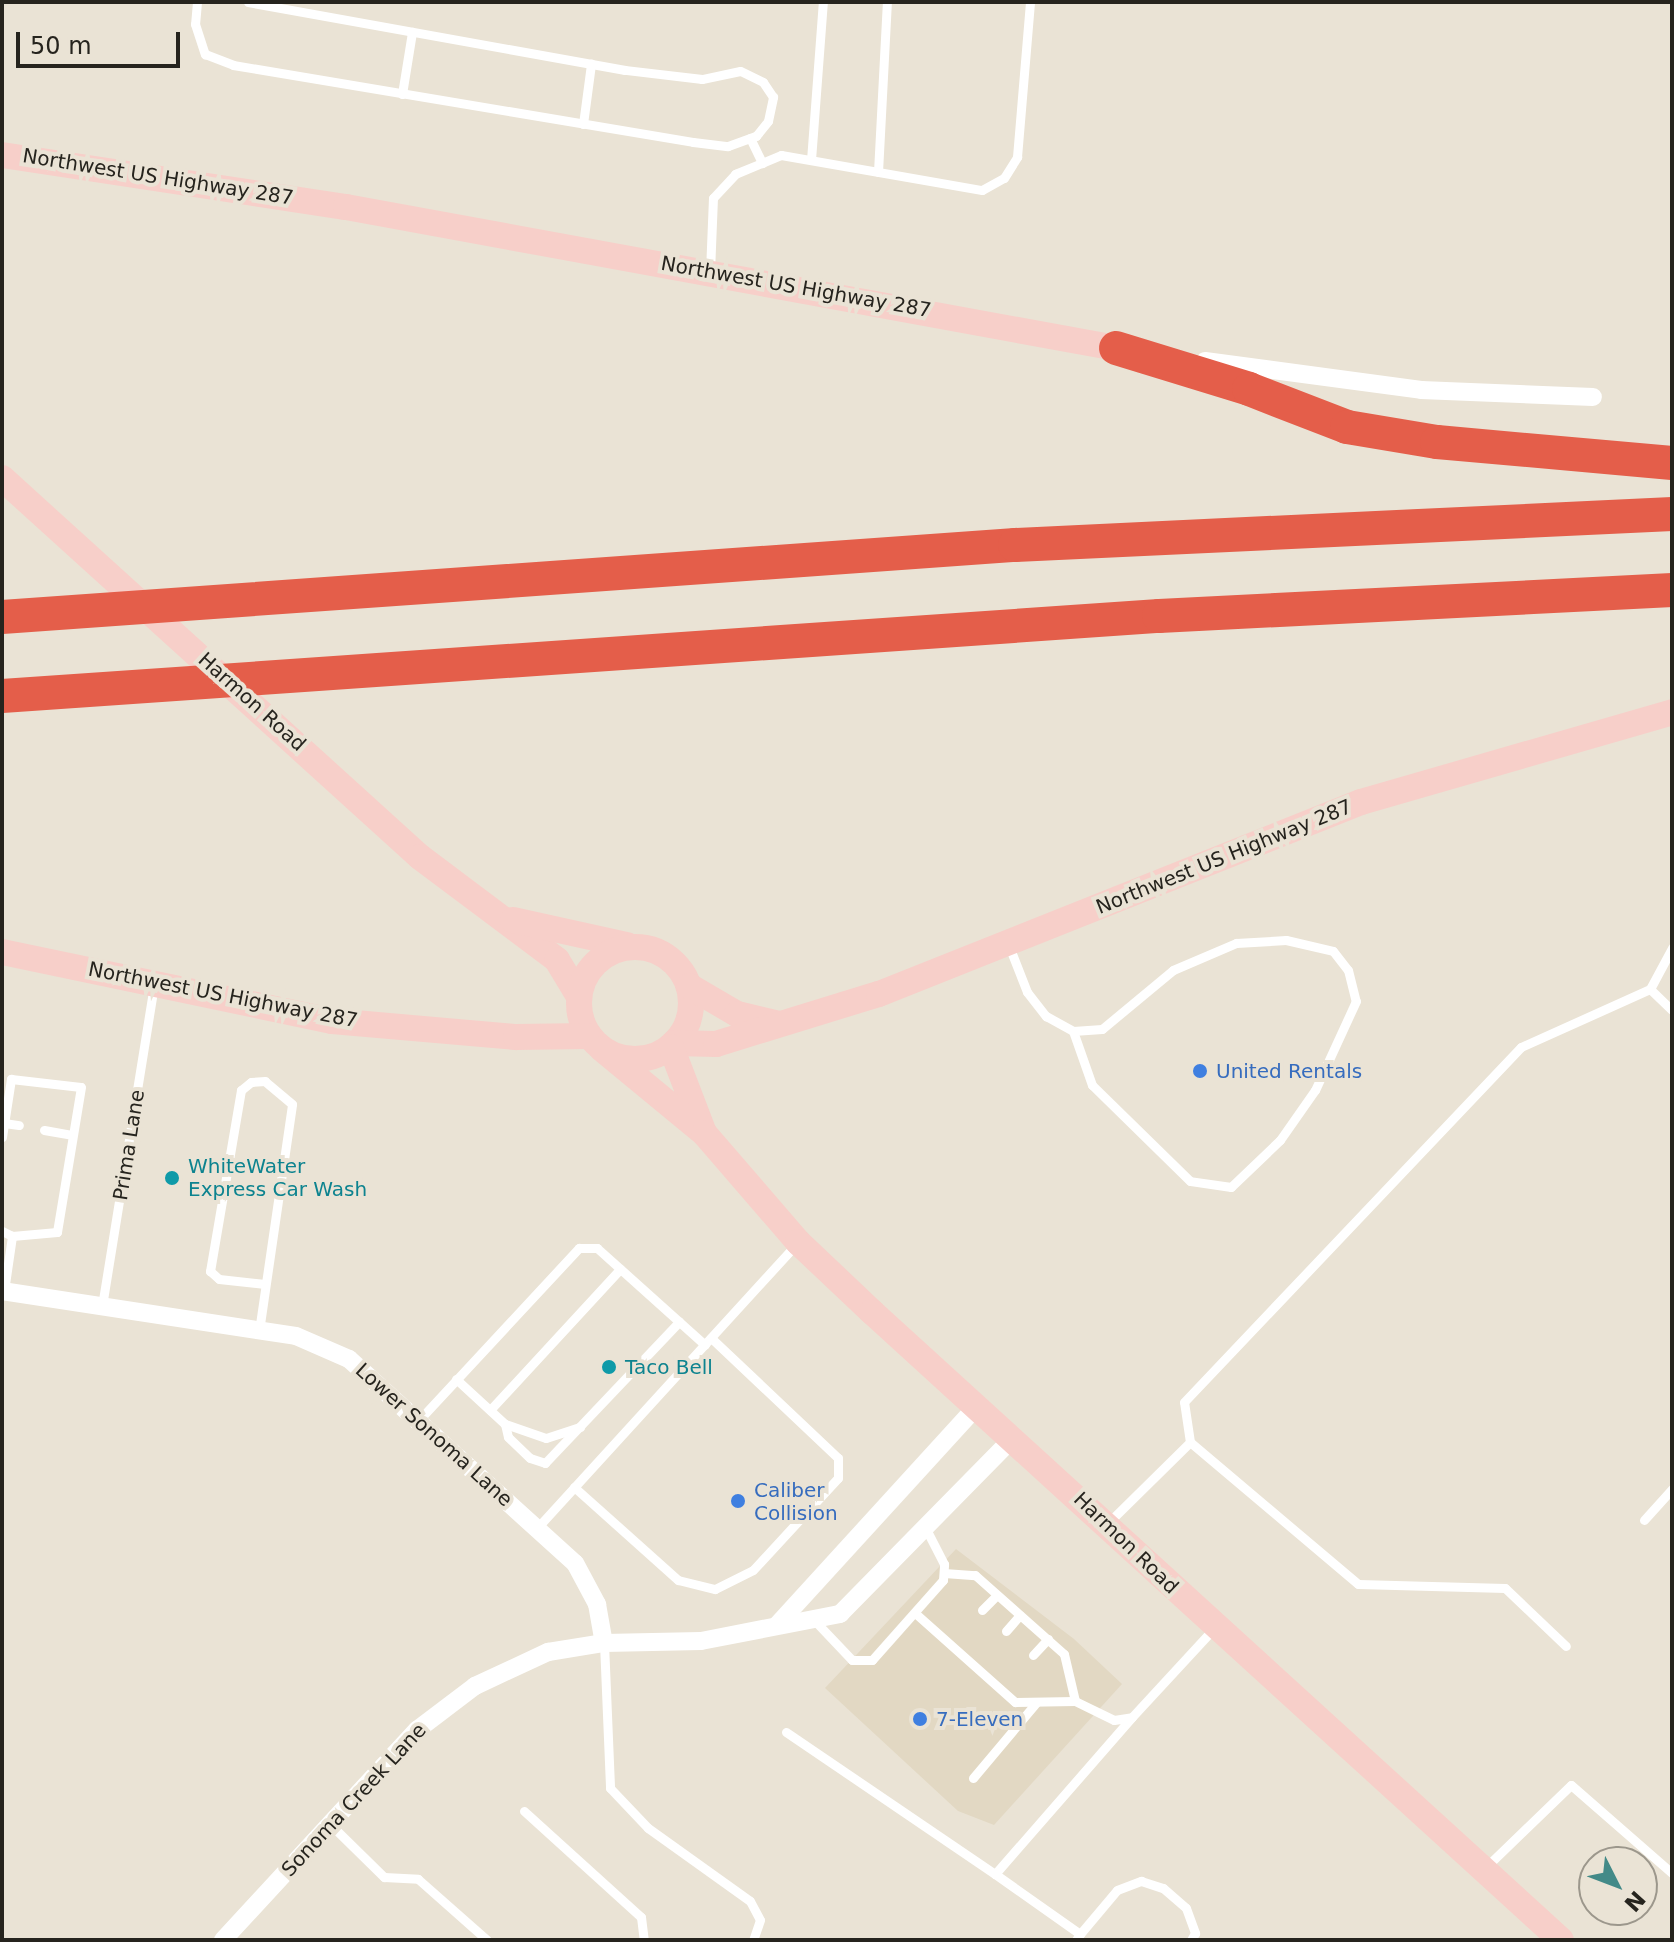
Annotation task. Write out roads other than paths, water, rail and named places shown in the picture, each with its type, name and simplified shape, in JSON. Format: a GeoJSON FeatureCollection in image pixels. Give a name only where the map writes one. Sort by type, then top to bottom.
{"type":"FeatureCollection","features":[{"type":"Feature","properties":{"kind":"highway"},"geometry":{"type":"LineString","coordinates":[[1116,348],[1249,389],[1347,427],[1437,442],[1672,463]]}},
{"type":"Feature","properties":{"kind":"highway"},"geometry":{"type":"LineString","coordinates":[[2,617],[1015,545],[1672,514]]}},
{"type":"Feature","properties":{"kind":"highway"},"geometry":{"type":"LineString","coordinates":[[2,696],[1159,616],[1672,590]]}},
{"type":"Feature","properties":{"kind":"main road","name":"Northwest US Highway 287"},"geometry":{"type":"LineString","coordinates":[[2,155],[173,177],[1116,348]]}},
{"type":"Feature","properties":{"kind":"main road","name":"Harmon Road"},"geometry":{"type":"LineString","coordinates":[[2,478],[294,739],[420,857],[507,918],[557,960],[578,995]]}},
{"type":"Feature","properties":{"kind":"main road","name":"Northwest US Highway 287"},"geometry":{"type":"LineString","coordinates":[[673,1045],[716,1044],[783,1025],[1009,946],[1361,802],[1672,712]]}},
{"type":"Feature","properties":{"kind":"main road","name":"Harmon Road"},"geometry":{"type":"LineString","coordinates":[[507,918],[595,941],[646,947]]}},
{"type":"Feature","properties":{"kind":"main road"},"geometry":{"type":"LineString","coordinates":[[631,946],[646,947],[680,967],[689,986],[692,1006],[673,1045],[637,1060],[595,1042],[578,995],[590,967],[602,957],[631,946]]}},
{"type":"Feature","properties":{"kind":"main road","name":"Northwest US Highway 287"},"geometry":{"type":"LineString","coordinates":[[2,952],[332,1021],[595,1042]]}},
{"type":"Feature","properties":{"kind":"main road"},"geometry":{"type":"LineString","coordinates":[[689,986],[737,1014],[783,1025]]}},
{"type":"Feature","properties":{"kind":"main road","name":"Harmon Road"},"geometry":{"type":"LineString","coordinates":[[595,1042],[704,1133],[798,1242],[976,1407],[1108,1523],[1214,1628],[1561,1940]]}},
{"type":"Feature","properties":{"kind":"main road","name":"Harmon Road"},"geometry":{"type":"LineString","coordinates":[[673,1045],[704,1133]]}},
{"type":"Feature","properties":{"kind":"street","name":"Northwest US Highway 287"},"geometry":{"type":"LineString","coordinates":[[1116,348],[1421,390],[1593,397]]}},
{"type":"Feature","properties":{"kind":"street","name":"Lower Sonoma Lane"},"geometry":{"type":"LineString","coordinates":[[3,1291],[296,1336],[349,1359],[537,1528],[587,1580],[604,1643]]}},
{"type":"Feature","properties":{"kind":"street"},"geometry":{"type":"LineString","coordinates":[[778,1624],[976,1407]]}},
{"type":"Feature","properties":{"kind":"street","name":"Sonoma Creek Lane"},"geometry":{"type":"LineString","coordinates":[[223,1940],[417,1730],[475,1686],[548,1652],[604,1643],[701,1641],[840,1614],[1012,1439]]}},
{"type":"Feature","properties":{"kind":"lane"},"geometry":{"type":"LineString","coordinates":[[197,2],[195,24],[205,54],[233,65],[583,124],[728,146],[750,138],[768,121],[773,97],[763,82],[740,71],[702,79],[591,64],[248,2]]}},
{"type":"Feature","properties":{"kind":"lane"},"geometry":{"type":"LineString","coordinates":[[811,160],[823,2]]}},
{"type":"Feature","properties":{"kind":"lane"},"geometry":{"type":"LineString","coordinates":[[878,172],[887,2]]}},
{"type":"Feature","properties":{"kind":"lane"},"geometry":{"type":"LineString","coordinates":[[710,272],[713,198],[735,174],[781,155],[982,190],[1004,178],[1017,157],[1030,2]]}},
{"type":"Feature","properties":{"kind":"lane"},"geometry":{"type":"LineString","coordinates":[[402,94],[412,32]]}},
{"type":"Feature","properties":{"kind":"lane"},"geometry":{"type":"LineString","coordinates":[[583,124],[591,64]]}},
{"type":"Feature","properties":{"kind":"lane"},"geometry":{"type":"LineString","coordinates":[[750,138],[762,163]]}},
{"type":"Feature","properties":{"kind":"lane"},"geometry":{"type":"LineString","coordinates":[[1009,946],[1027,992],[1046,1016],[1073,1031],[1102,1029],[1173,970],[1236,943],[1286,940],[1333,951],[1348,970],[1356,1001],[1315,1090],[1280,1140],[1231,1187],[1190,1181],[1092,1085],[1073,1031]]}},
{"type":"Feature","properties":{"kind":"lane"},"geometry":{"type":"LineString","coordinates":[[1566,1646],[1505,1588],[1358,1584],[1190,1442],[1184,1402],[1521,1047],[1650,989],[1672,948]]}},
{"type":"Feature","properties":{"kind":"lane","name":"Prima Lane"},"geometry":{"type":"LineString","coordinates":[[102,1306],[155,983]]}},
{"type":"Feature","properties":{"kind":"lane"},"geometry":{"type":"LineString","coordinates":[[1650,989],[1672,1010]]}},
{"type":"Feature","properties":{"kind":"lane"},"geometry":{"type":"LineString","coordinates":[[2,1137],[11,1079],[81,1087],[57,1232],[7,1233],[3,1291]]}},
{"type":"Feature","properties":{"kind":"lane"},"geometry":{"type":"LineString","coordinates":[[259,1331],[292,1104],[265,1081],[251,1082],[241,1090],[210,1271],[219,1279],[265,1284]]}},
{"type":"Feature","properties":{"kind":"lane"},"geometry":{"type":"LineString","coordinates":[[4,1123],[19,1125]]}},
{"type":"Feature","properties":{"kind":"lane"},"geometry":{"type":"LineString","coordinates":[[44,1130],[72,1135]]}},
{"type":"Feature","properties":{"kind":"lane"},"geometry":{"type":"LineString","coordinates":[[537,1528],[798,1242]]}},
{"type":"Feature","properties":{"kind":"lane"},"geometry":{"type":"LineString","coordinates":[[419,1420],[579,1248],[597,1248],[838,1458],[838,1478],[753,1570],[715,1589],[678,1580],[574,1487]]}},
{"type":"Feature","properties":{"kind":"lane"},"geometry":{"type":"LineString","coordinates":[[490,1410],[620,1269]]}},
{"type":"Feature","properties":{"kind":"lane"},"geometry":{"type":"LineString","coordinates":[[505,1424],[508,1437],[538,1463],[552,1459],[679,1322]]}},
{"type":"Feature","properties":{"kind":"lane"},"geometry":{"type":"LineString","coordinates":[[456,1379],[505,1424],[546,1438],[585,1425]]}},
{"type":"Feature","properties":{"kind":"lane"},"geometry":{"type":"LineString","coordinates":[[1108,1523],[1190,1442]]}},
{"type":"Feature","properties":{"kind":"lane"},"geometry":{"type":"LineString","coordinates":[[1644,1520],[1672,1489]]}},
{"type":"Feature","properties":{"kind":"lane"},"geometry":{"type":"LineString","coordinates":[[812,1618],[852,1660],[872,1660],[915,1613],[944,1573],[944,1564],[925,1527]]}},
{"type":"Feature","properties":{"kind":"lane"},"geometry":{"type":"LineString","coordinates":[[944,1573],[975,1575],[1064,1654],[1075,1701]]}},
{"type":"Feature","properties":{"kind":"lane"},"geometry":{"type":"LineString","coordinates":[[982,1610],[997,1595]]}},
{"type":"Feature","properties":{"kind":"lane"},"geometry":{"type":"LineString","coordinates":[[915,1613],[1015,1702],[1075,1701],[1114,1720],[1132,1717]]}},
{"type":"Feature","properties":{"kind":"lane"},"geometry":{"type":"LineString","coordinates":[[1006,1631],[1020,1615]]}},
{"type":"Feature","properties":{"kind":"lane"},"geometry":{"type":"LineString","coordinates":[[995,1874],[1214,1628]]}},
{"type":"Feature","properties":{"kind":"lane"},"geometry":{"type":"LineString","coordinates":[[951,1646],[959,1636]]}},
{"type":"Feature","properties":{"kind":"lane"},"geometry":{"type":"LineString","coordinates":[[1033,1655],[1048,1639]]}},
{"type":"Feature","properties":{"kind":"lane"},"geometry":{"type":"LineString","coordinates":[[604,1643],[610,1788],[648,1828],[750,1901],[760,1920],[753,1940]]}},
{"type":"Feature","properties":{"kind":"lane"},"geometry":{"type":"LineString","coordinates":[[974,1666],[983,1656]]}},
{"type":"Feature","properties":{"kind":"lane"},"geometry":{"type":"LineString","coordinates":[[1001,1689],[1010,1680]]}},
{"type":"Feature","properties":{"kind":"lane"},"geometry":{"type":"LineString","coordinates":[[973,1778],[1036,1703]]}},
{"type":"Feature","properties":{"kind":"lane"},"geometry":{"type":"LineString","coordinates":[[786,1732],[995,1874],[1078,1937],[1117,1890],[1141,1881],[1163,1888],[1186,1908],[1195,1933],[1191,1940]]}},
{"type":"Feature","properties":{"kind":"lane"},"geometry":{"type":"LineString","coordinates":[[1484,1870],[1571,1785],[1672,1873]]}},
{"type":"Feature","properties":{"kind":"lane"},"geometry":{"type":"LineString","coordinates":[[524,1811],[641,1917],[644,1940]]}},
{"type":"Feature","properties":{"kind":"lane"},"geometry":{"type":"LineString","coordinates":[[330,1824],[384,1877],[418,1879],[487,1940]]}},
{"type":"Feature","properties":{"kind":"place","name":"United Rentals"},"geometry":{"type":"Point","coordinates":[1200,1071]}},
{"type":"Feature","properties":{"kind":"place","name":"WhiteWater Express Car Wash"},"geometry":{"type":"Point","coordinates":[172,1178]}},
{"type":"Feature","properties":{"kind":"place","name":"Taco Bell"},"geometry":{"type":"Point","coordinates":[609,1367]}},
{"type":"Feature","properties":{"kind":"place","name":"Caliber Collision"},"geometry":{"type":"Point","coordinates":[738,1501]}},
{"type":"Feature","properties":{"kind":"place","name":"7-Eleven"},"geometry":{"type":"Point","coordinates":[920,1719]}}]}
